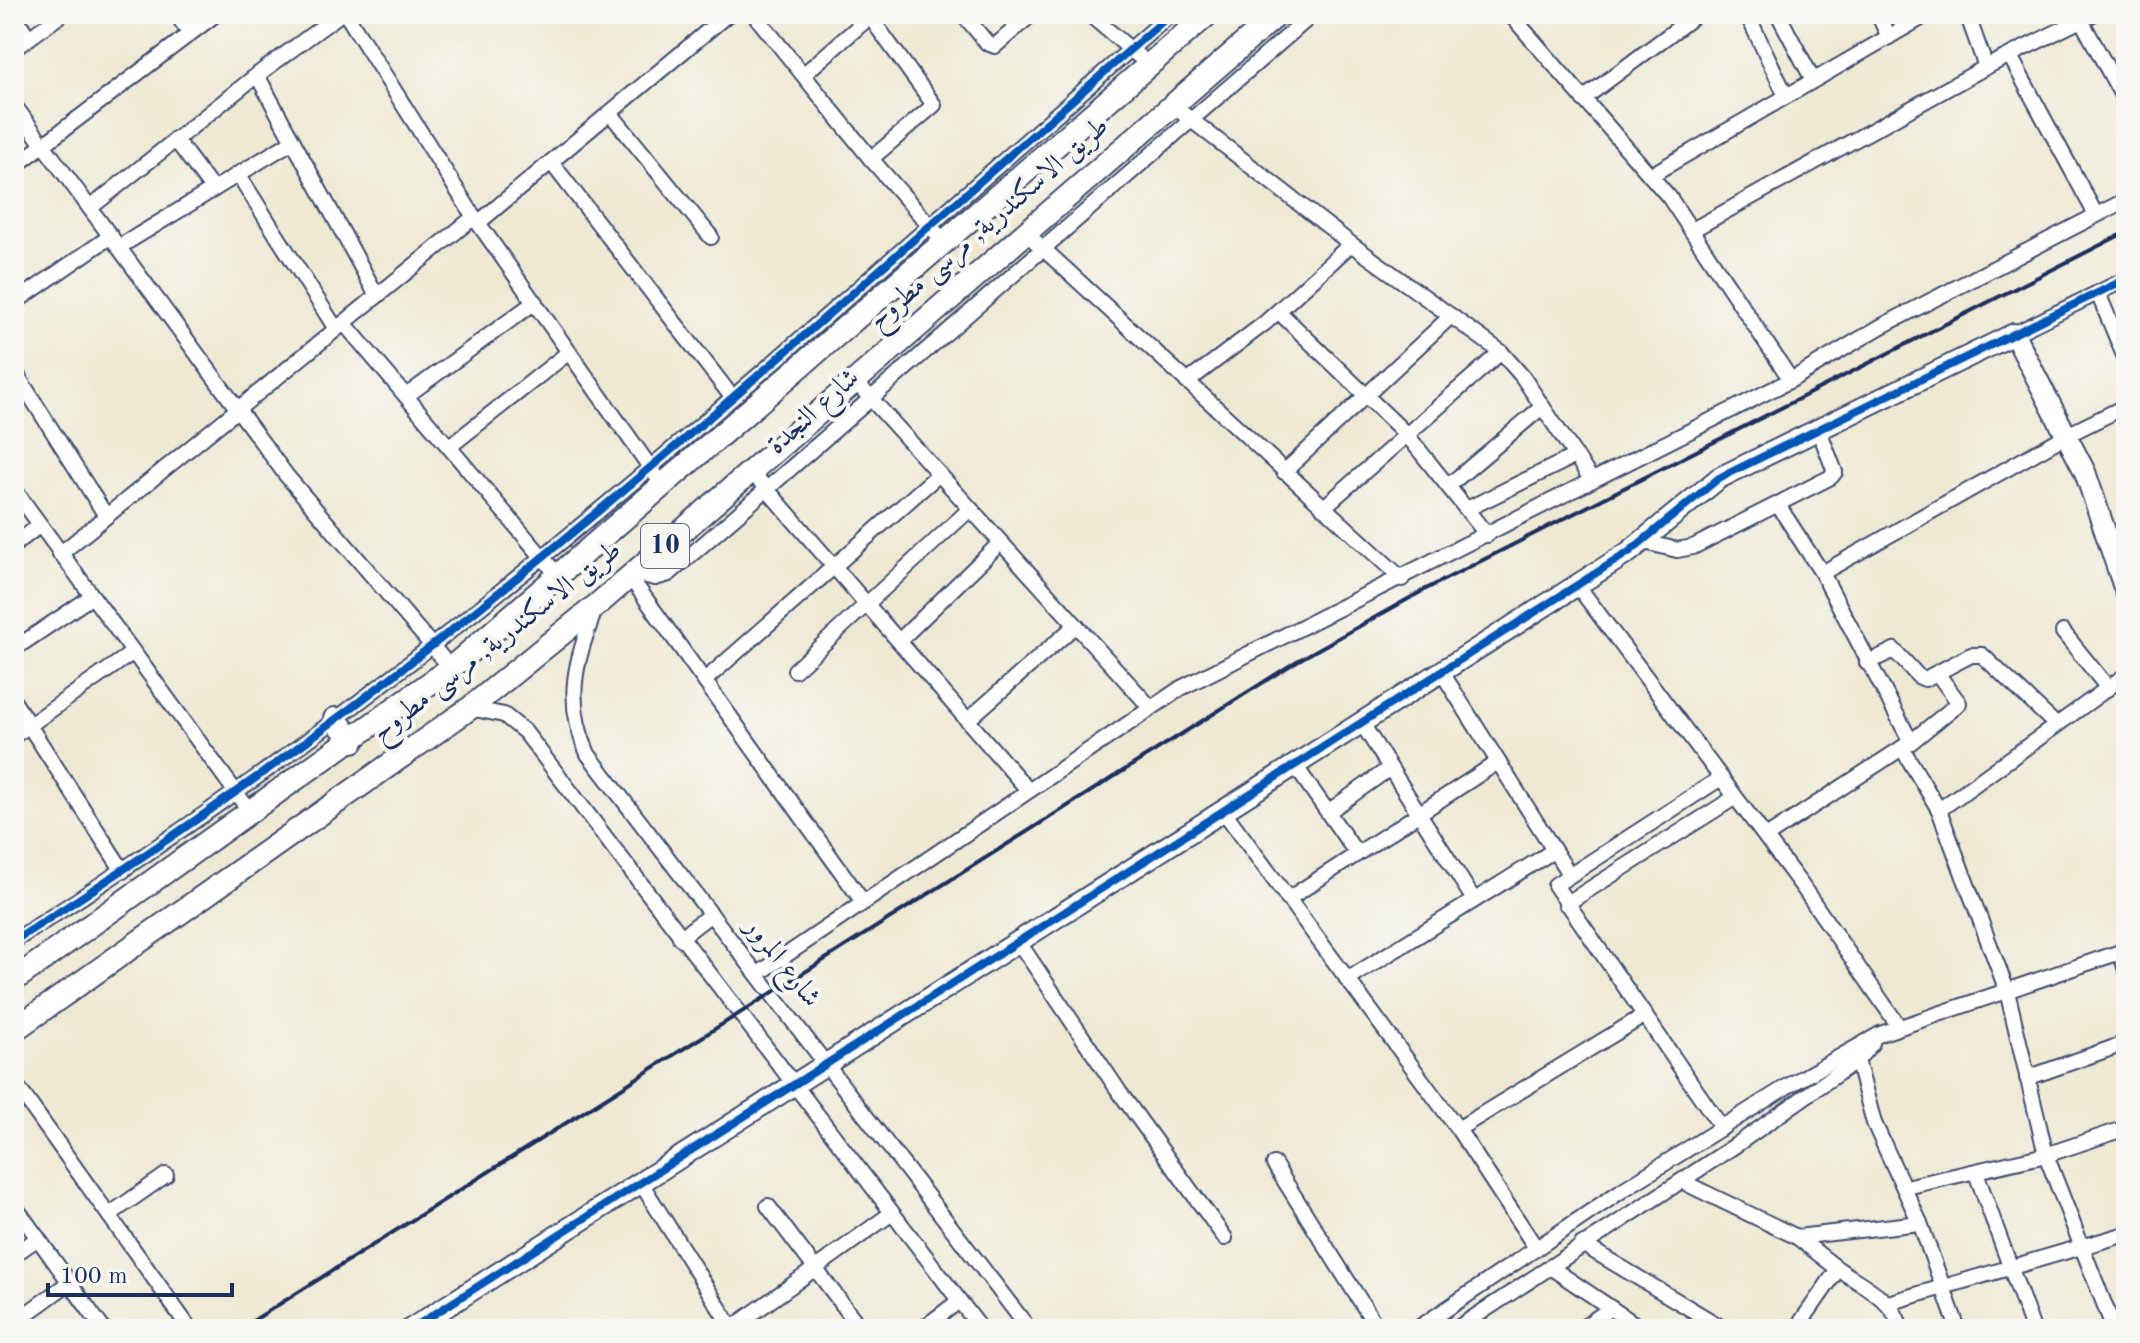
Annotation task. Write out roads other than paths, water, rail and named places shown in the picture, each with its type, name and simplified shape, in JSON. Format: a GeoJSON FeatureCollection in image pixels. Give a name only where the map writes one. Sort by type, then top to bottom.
{"type":"FeatureCollection","features":[{"type":"Feature","properties":{"kind":"main road","name":"طريق الاسكندرية, مرسى مطروح"},"geometry":{"type":"LineString","coordinates":[[14,980],[353,741],[451,668],[560,578],[1208,14]]}},
{"type":"Feature","properties":{"kind":"main road","name":"طريق الاسكندرية, مرسى مطروح"},"geometry":{"type":"LineString","coordinates":[[14,1030],[470,708],[597,605],[751,471],[862,389],[1024,231],[1276,16]]}},
{"type":"Feature","properties":{"kind":"main road"},"geometry":{"type":"LineString","coordinates":[[1276,16],[1290,35]]}},
{"type":"Feature","properties":{"kind":"main road"},"geometry":{"type":"LineString","coordinates":[[335,719],[353,741]]}},
{"type":"Feature","properties":{"kind":"street"},"geometry":{"type":"LineString","coordinates":[[14,49],[62,14]]}},
{"type":"Feature","properties":{"kind":"street"},"geometry":{"type":"LineString","coordinates":[[177,14],[189,33]]}},
{"type":"Feature","properties":{"kind":"street"},"geometry":{"type":"LineString","coordinates":[[14,167],[216,14]]}},
{"type":"Feature","properties":{"kind":"street"},"geometry":{"type":"LineString","coordinates":[[90,208],[257,75],[343,14],[476,220],[664,487]]}},
{"type":"Feature","properties":{"kind":"street"},"geometry":{"type":"LineString","coordinates":[[60,554],[377,296],[551,162],[728,14]]}},
{"type":"Feature","properties":{"kind":"street"},"geometry":{"type":"LineString","coordinates":[[754,14],[871,159],[946,244]]}},
{"type":"Feature","properties":{"kind":"street"},"geometry":{"type":"LineString","coordinates":[[963,14],[987,43],[995,46],[1032,14]]}},
{"type":"Feature","properties":{"kind":"street"},"geometry":{"type":"LineString","coordinates":[[1089,14],[1149,65]]}},
{"type":"Feature","properties":{"kind":"street"},"geometry":{"type":"LineString","coordinates":[[14,941],[123,871],[432,646],[732,397],[1171,14]]}},
{"type":"Feature","properties":{"kind":"street","name":"شارع النجدة"},"geometry":{"type":"LineString","coordinates":[[632,575],[655,578],[669,574],[766,489],[862,389],[1043,248],[1313,14]]}},
{"type":"Feature","properties":{"kind":"street"},"geometry":{"type":"LineString","coordinates":[[1583,99],[1697,14]]}},
{"type":"Feature","properties":{"kind":"street"},"geometry":{"type":"LineString","coordinates":[[1747,14],[1786,96]]}},
{"type":"Feature","properties":{"kind":"street"},"geometry":{"type":"LineString","coordinates":[[1778,14],[1813,80]]}},
{"type":"Feature","properties":{"kind":"street"},"geometry":{"type":"LineString","coordinates":[[1878,14],[1889,37]]}},
{"type":"Feature","properties":{"kind":"street"},"geometry":{"type":"LineString","coordinates":[[1651,175],[1928,14]]}},
{"type":"Feature","properties":{"kind":"street"},"geometry":{"type":"LineString","coordinates":[[1967,14],[1986,67]]}},
{"type":"Feature","properties":{"kind":"street"},"geometry":{"type":"LineString","coordinates":[[14,15],[29,38]]}},
{"type":"Feature","properties":{"kind":"street"},"geometry":{"type":"LineString","coordinates":[[1514,15],[1694,229],[1791,380]]}},
{"type":"Feature","properties":{"kind":"street"},"geometry":{"type":"LineString","coordinates":[[804,74],[871,16],[934,105],[871,159]]}},
{"type":"Feature","properties":{"kind":"street"},"geometry":{"type":"LineString","coordinates":[[1694,229],[1986,67],[2085,16],[2125,98]]}},
{"type":"Feature","properties":{"kind":"street"},"geometry":{"type":"LineString","coordinates":[[2010,56],[2096,215]]}},
{"type":"Feature","properties":{"kind":"street"},"geometry":{"type":"LineString","coordinates":[[257,75],[377,296]]}},
{"type":"Feature","properties":{"kind":"street"},"geometry":{"type":"LineString","coordinates":[[14,105],[286,475],[451,668]]}},
{"type":"Feature","properties":{"kind":"street"},"geometry":{"type":"LineString","coordinates":[[1172,105],[1351,244],[1501,352],[1591,479]]}},
{"type":"Feature","properties":{"kind":"street"},"geometry":{"type":"LineString","coordinates":[[610,113],[711,237]]}},
{"type":"Feature","properties":{"kind":"street"},"geometry":{"type":"LineString","coordinates":[[175,139],[213,190]]}},
{"type":"Feature","properties":{"kind":"street"},"geometry":{"type":"LineString","coordinates":[[14,303],[115,241],[213,190],[293,141]]}},
{"type":"Feature","properties":{"kind":"street"},"geometry":{"type":"LineString","coordinates":[[551,162],[732,397]]}},
{"type":"Feature","properties":{"kind":"street"},"geometry":{"type":"LineString","coordinates":[[238,174],[340,326],[406,396],[560,578]]}},
{"type":"Feature","properties":{"kind":"street"},"geometry":{"type":"LineString","coordinates":[[758,974],[1181,688],[1791,380],[1880,327],[2126,200]]}},
{"type":"Feature","properties":{"kind":"street"},"geometry":{"type":"LineString","coordinates":[[1024,231],[1402,579]]}},
{"type":"Feature","properties":{"kind":"street"},"geometry":{"type":"LineString","coordinates":[[1187,382],[1279,312],[1351,244]]}},
{"type":"Feature","properties":{"kind":"street"},"geometry":{"type":"LineString","coordinates":[[411,1329],[1645,542],[1710,484],[1818,428],[2126,279]]}},
{"type":"Feature","properties":{"kind":"street"},"geometry":{"type":"LineString","coordinates":[[2098,293],[2126,360]]}},
{"type":"Feature","properties":{"kind":"street"},"geometry":{"type":"LineString","coordinates":[[406,396],[535,302]]}},
{"type":"Feature","properties":{"kind":"street"},"geometry":{"type":"LineString","coordinates":[[1279,312],[1407,435],[1487,535]]}},
{"type":"Feature","properties":{"kind":"street"},"geometry":{"type":"LineString","coordinates":[[1284,472],[1451,316]]}},
{"type":"Feature","properties":{"kind":"street"},"geometry":{"type":"LineString","coordinates":[[2014,334],[2117,536],[2126,593]]}},
{"type":"Feature","properties":{"kind":"street"},"geometry":{"type":"LineString","coordinates":[[449,447],[569,352]]}},
{"type":"Feature","properties":{"kind":"street"},"geometry":{"type":"LineString","coordinates":[[1323,508],[1501,352]]}},
{"type":"Feature","properties":{"kind":"street"},"geometry":{"type":"LineString","coordinates":[[14,370],[106,516]]}},
{"type":"Feature","properties":{"kind":"street"},"geometry":{"type":"LineString","coordinates":[[862,389],[1150,707]]}},
{"type":"Feature","properties":{"kind":"street"},"geometry":{"type":"LineString","coordinates":[[1822,573],[2067,435],[2126,406]]}},
{"type":"Feature","properties":{"kind":"street"},"geometry":{"type":"LineString","coordinates":[[1448,486],[1542,407]]}},
{"type":"Feature","properties":{"kind":"street"},"geometry":{"type":"LineString","coordinates":[[1645,542],[1685,549],[1778,505],[1835,472],[1818,428]]}},
{"type":"Feature","properties":{"kind":"street"},"geometry":{"type":"LineString","coordinates":[[1467,509],[1575,456]]}},
{"type":"Feature","properties":{"kind":"street"},"geometry":{"type":"LineString","coordinates":[[751,471],[867,606],[970,718],[1028,790]]}},
{"type":"Feature","properties":{"kind":"street"},"geometry":{"type":"LineString","coordinates":[[705,680],[938,475]]}},
{"type":"Feature","properties":{"kind":"street"},"geometry":{"type":"LineString","coordinates":[[14,489],[251,813]]}},
{"type":"Feature","properties":{"kind":"street"},"geometry":{"type":"LineString","coordinates":[[1778,505],[1822,573],[1939,810],[2007,991],[2046,1155],[2114,1329]]}},
{"type":"Feature","properties":{"kind":"street"},"geometry":{"type":"LineString","coordinates":[[795,670],[969,510]]}},
{"type":"Feature","properties":{"kind":"street"},"geometry":{"type":"LineString","coordinates":[[14,545],[40,525]]}},
{"type":"Feature","properties":{"kind":"street"},"geometry":{"type":"LineString","coordinates":[[899,641],[1000,543]]}},
{"type":"Feature","properties":{"kind":"street"},"geometry":{"type":"LineString","coordinates":[[632,575],[863,902]]}},
{"type":"Feature","properties":{"kind":"street"},"geometry":{"type":"LineString","coordinates":[[1577,585],[1766,837],[1898,1025]]}},
{"type":"Feature","properties":{"kind":"street"},"geometry":{"type":"LineString","coordinates":[[14,649],[91,597]]}},
{"type":"Feature","properties":{"kind":"street","name":"شارع المرور"},"geometry":{"type":"LineString","coordinates":[[597,605],[574,670],[573,713],[579,734],[601,772],[1029,1329]]}},
{"type":"Feature","properties":{"kind":"street"},"geometry":{"type":"LineString","coordinates":[[970,718],[1076,625]]}},
{"type":"Feature","properties":{"kind":"street"},"geometry":{"type":"LineString","coordinates":[[2063,632],[2108,688]]}},
{"type":"Feature","properties":{"kind":"street"},"geometry":{"type":"LineString","coordinates":[[1867,663],[1894,650],[1920,678],[1937,673],[1971,655],[1982,655],[2056,725]]}},
{"type":"Feature","properties":{"kind":"street"},"geometry":{"type":"LineString","coordinates":[[14,736],[132,653]]}},
{"type":"Feature","properties":{"kind":"street"},"geometry":{"type":"LineString","coordinates":[[1441,671],[1569,874]]}},
{"type":"Feature","properties":{"kind":"street"},"geometry":{"type":"LineString","coordinates":[[1766,837],[1906,745],[1959,703],[1937,673]]}},
{"type":"Feature","properties":{"kind":"street"},"geometry":{"type":"LineString","coordinates":[[1939,810],[2126,675]]}},
{"type":"Feature","properties":{"kind":"street"},"geometry":{"type":"LineString","coordinates":[[14,702],[123,871]]}},
{"type":"Feature","properties":{"kind":"street"},"geometry":{"type":"LineString","coordinates":[[470,708],[504,715],[525,732],[981,1329]]}},
{"type":"Feature","properties":{"kind":"street"},"geometry":{"type":"LineString","coordinates":[[1361,722],[1474,900]]}},
{"type":"Feature","properties":{"kind":"street"},"geometry":{"type":"LineString","coordinates":[[1288,899],[1498,762]]}},
{"type":"Feature","properties":{"kind":"street"},"geometry":{"type":"LineString","coordinates":[[1294,764],[1357,854]]}},
{"type":"Feature","properties":{"kind":"street"},"geometry":{"type":"LineString","coordinates":[[1328,812],[1390,768]]}},
{"type":"Feature","properties":{"kind":"street"},"geometry":{"type":"LineString","coordinates":[[1721,778],[1555,885],[1722,1128]]}},
{"type":"Feature","properties":{"kind":"street"},"geometry":{"type":"LineString","coordinates":[[1566,904],[1734,798]]}},
{"type":"Feature","properties":{"kind":"street"},"geometry":{"type":"LineString","coordinates":[[1222,809],[1458,1129],[1536,1248]]}},
{"type":"Feature","properties":{"kind":"street"},"geometry":{"type":"LineString","coordinates":[[1347,980],[1553,851]]}},
{"type":"Feature","properties":{"kind":"street"},"geometry":{"type":"LineString","coordinates":[[680,938],[711,914]]}},
{"type":"Feature","properties":{"kind":"street"},"geometry":{"type":"LineString","coordinates":[[1018,941],[1118,1090],[1225,1238]]}},
{"type":"Feature","properties":{"kind":"street"},"geometry":{"type":"LineString","coordinates":[[1417,1329],[1722,1128],[1880,1034],[1898,1025],[2123,951],[2126,970]]}},
{"type":"Feature","properties":{"kind":"street"},"geometry":{"type":"LineString","coordinates":[[1458,1129],[1645,1015]]}},
{"type":"Feature","properties":{"kind":"street"},"geometry":{"type":"LineString","coordinates":[[1462,1325],[1681,1181],[1857,1060],[1880,1034]]}},
{"type":"Feature","properties":{"kind":"street"},"geometry":{"type":"LineString","coordinates":[[2027,1078],[2126,1043]]}},
{"type":"Feature","properties":{"kind":"street"},"geometry":{"type":"LineString","coordinates":[[1857,1060],[1874,1123],[1906,1187],[1958,1329]]}},
{"type":"Feature","properties":{"kind":"street"},"geometry":{"type":"LineString","coordinates":[[14,1082],[190,1329]]}},
{"type":"Feature","properties":{"kind":"street"},"geometry":{"type":"LineString","coordinates":[[1906,1187],[2046,1155],[2126,1128]]}},
{"type":"Feature","properties":{"kind":"street"},"geometry":{"type":"LineString","coordinates":[[1274,1164],[1378,1329]]}},
{"type":"Feature","properties":{"kind":"street"},"geometry":{"type":"LineString","coordinates":[[1976,1173],[2033,1329]]}},
{"type":"Feature","properties":{"kind":"street"},"geometry":{"type":"LineString","coordinates":[[109,1215],[166,1175]]}},
{"type":"Feature","properties":{"kind":"street"},"geometry":{"type":"LineString","coordinates":[[1681,1181],[1797,1237],[1888,1303],[1895,1311],[1901,1329]]}},
{"type":"Feature","properties":{"kind":"street"},"geometry":{"type":"LineString","coordinates":[[641,1183],[730,1325],[738,1325],[892,1213]]}},
{"type":"Feature","properties":{"kind":"street"},"geometry":{"type":"LineString","coordinates":[[14,1205],[103,1329]]}},
{"type":"Feature","properties":{"kind":"street"},"geometry":{"type":"LineString","coordinates":[[768,1206],[861,1329]]}},
{"type":"Feature","properties":{"kind":"street"},"geometry":{"type":"LineString","coordinates":[[1797,1237],[1920,1223]]}},
{"type":"Feature","properties":{"kind":"street"},"geometry":{"type":"LineString","coordinates":[[1888,1303],[2126,1234]]}},
{"type":"Feature","properties":{"kind":"street"},"geometry":{"type":"LineString","coordinates":[[14,1255],[38,1238]]}},
{"type":"Feature","properties":{"kind":"street"},"geometry":{"type":"LineString","coordinates":[[1582,1244],[1724,1329]]}},
{"type":"Feature","properties":{"kind":"street"},"geometry":{"type":"LineString","coordinates":[[1550,1267],[1642,1329]]}},
{"type":"Feature","properties":{"kind":"street"},"geometry":{"type":"LineString","coordinates":[[1796,1329],[1838,1269]]}},
{"type":"Feature","properties":{"kind":"street"},"geometry":{"type":"LineString","coordinates":[[18,1320],[70,1282]]}},
{"type":"Feature","properties":{"kind":"street"},"geometry":{"type":"LineString","coordinates":[[922,1329],[959,1301]]}},
{"type":"Feature","properties":{"kind":"street"},"geometry":{"type":"LineString","coordinates":[[1581,1329],[1610,1309]]}},
{"type":"Feature","properties":{"kind":"street"},"geometry":{"type":"LineString","coordinates":[[1462,1325],[1482,1329]]}},
{"type":"Feature","properties":{"kind":"railway"},"geometry":{"type":"LineString","coordinates":[[240,1329],[1297,661],[1426,589],[2126,232]]}}]}
